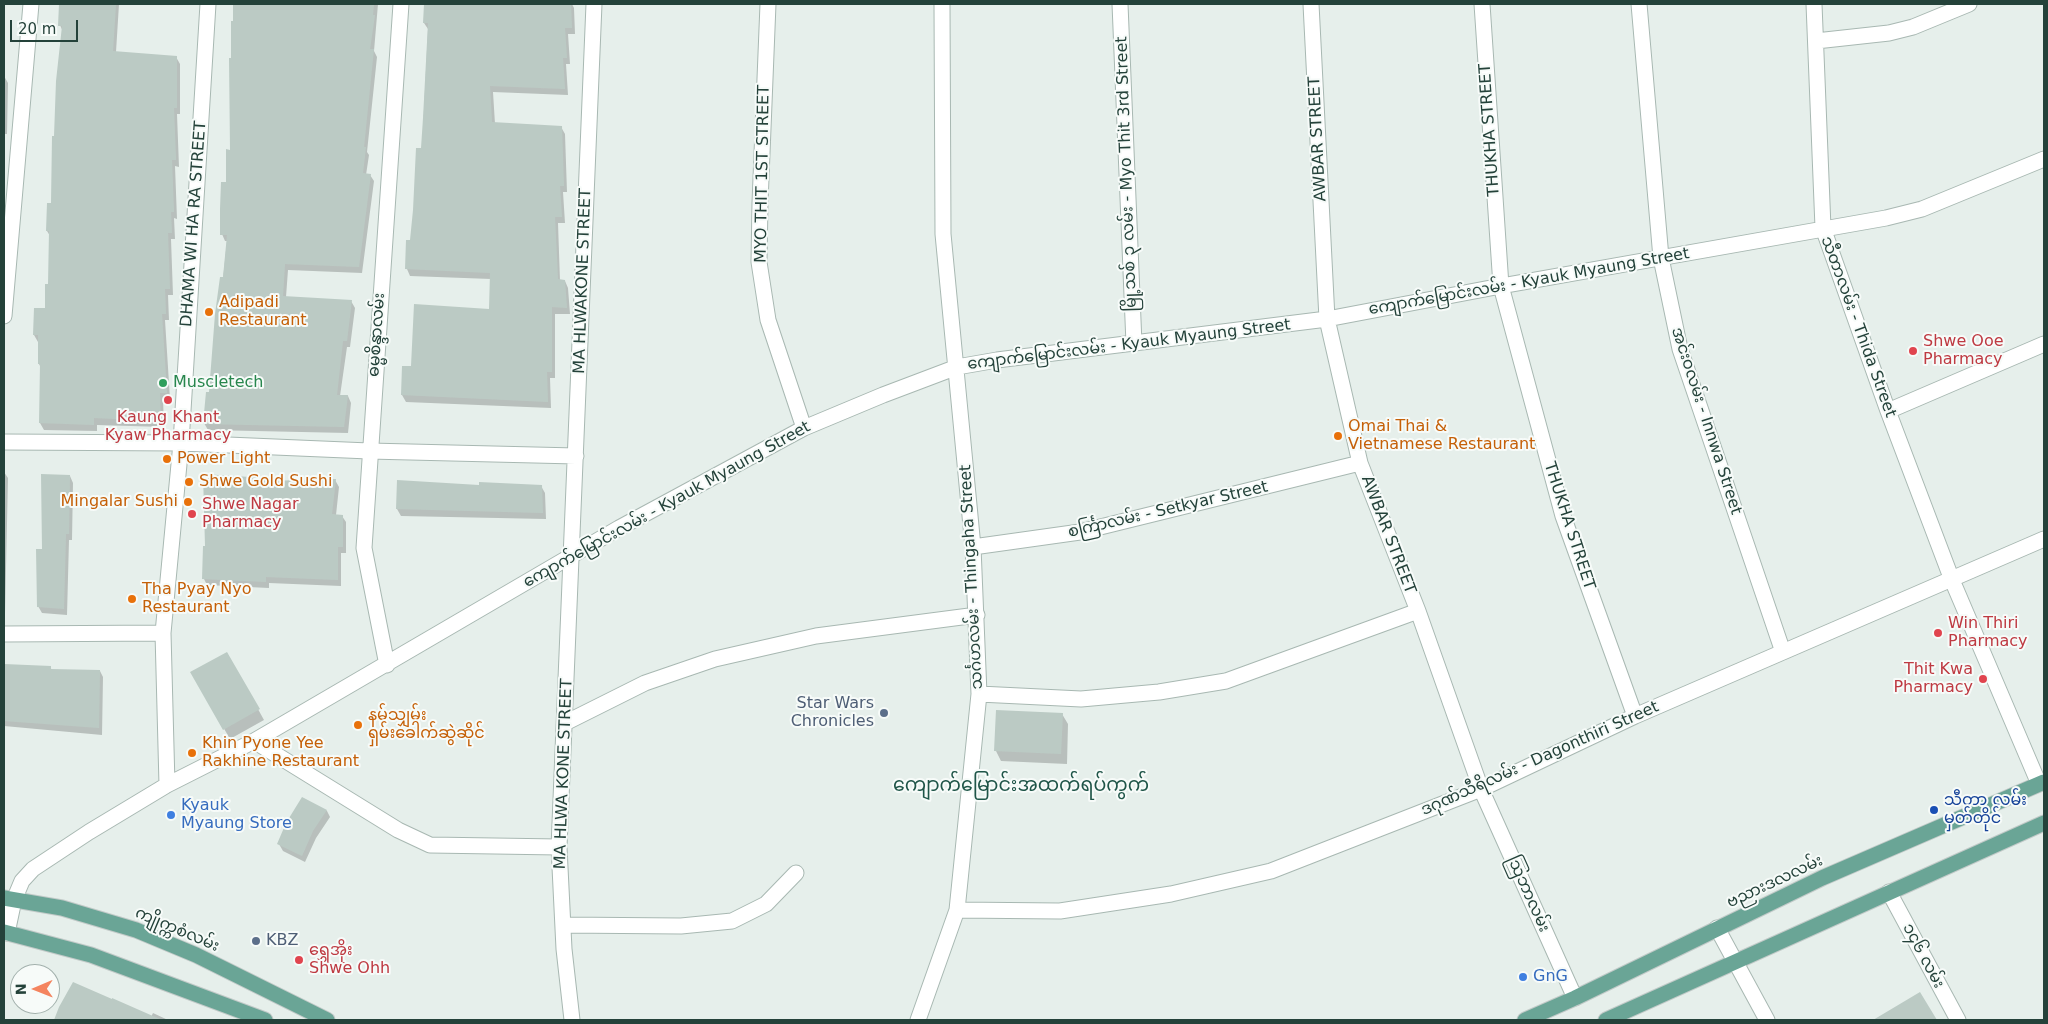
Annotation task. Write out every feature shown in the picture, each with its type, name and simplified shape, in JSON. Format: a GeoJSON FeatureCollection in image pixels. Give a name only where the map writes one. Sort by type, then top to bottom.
{"type":"FeatureCollection","features":[{"type":"Feature","properties":{"kind":"main road","name":"ဗညားဒလလမ်း"},"geometry":{"type":"LineString","coordinates":[[1525,1020],[1575,998],[1822,878],[2042,783]]}},
{"type":"Feature","properties":{"kind":"main road"},"geometry":{"type":"LineString","coordinates":[[1606,1020],[2044,823]]}},
{"type":"Feature","properties":{"kind":"main road","name":"ကျိုက္ကစံလမ်း"},"geometry":{"type":"LineString","coordinates":[[9,899],[62,908],[136,930],[196,955],[327,1020]]}},
{"type":"Feature","properties":{"kind":"main road"},"geometry":{"type":"LineString","coordinates":[[6,933],[91,955],[265,1020]]}},
{"type":"Feature","properties":{"kind":"street"},"geometry":{"type":"LineString","coordinates":[[4,316],[31,4]]}},
{"type":"Feature","properties":{"kind":"street","name":"DHAMA WI HA RA STREET"},"geometry":{"type":"LineString","coordinates":[[167,785],[162,633],[181,444],[208,4]]}},
{"type":"Feature","properties":{"kind":"street","name":"ဓမ္မစိန္ဒာလမ်း"},"geometry":{"type":"LineString","coordinates":[[387,665],[364,548],[369,451],[401,4]]}},
{"type":"Feature","properties":{"kind":"street","name":"MA HLWAKONE STREET"},"geometry":{"type":"LineString","coordinates":[[570,558],[576,456],[594,4]]}},
{"type":"Feature","properties":{"kind":"street","name":"MYO THIT 1ST STREET"},"geometry":{"type":"LineString","coordinates":[[768,4],[760,203],[760,262],[768,320],[804,428]]}},
{"type":"Feature","properties":{"kind":"street","name":"သင်္ဂဟလမ်း - Thingaha Street"},"geometry":{"type":"LineString","coordinates":[[918,1020],[957,910],[979,694],[973,547],[957,367],[942,234],[942,4]]}},
{"type":"Feature","properties":{"kind":"street","name":"မြို့သစ် ၃ လမ်း - Myo Thit 3rd Street"},"geometry":{"type":"LineString","coordinates":[[1120,4],[1134,344]]}},
{"type":"Feature","properties":{"kind":"street","name":"AWBAR STREET"},"geometry":{"type":"LineString","coordinates":[[1310,4],[1327,319],[1360,463],[1418,611],[1482,789]]}},
{"type":"Feature","properties":{"kind":"street","name":"THUKHA STREET"},"geometry":{"type":"LineString","coordinates":[[1482,4],[1501,286],[1563,516],[1634,716]]}},
{"type":"Feature","properties":{"kind":"street","name":"အင်းဝလမ်း - Innwa Street"},"geometry":{"type":"LineString","coordinates":[[1639,4],[1661,258],[1680,349],[1783,652]]}},
{"type":"Feature","properties":{"kind":"street","name":"သီတာလမ်း - Thida Street"},"geometry":{"type":"LineString","coordinates":[[1814,4],[1823,228],[1888,411],[1952,580],[2042,783]]}},
{"type":"Feature","properties":{"kind":"street"},"geometry":{"type":"LineString","coordinates":[[1816,41],[1889,33],[1913,27],[1969,4]]}},
{"type":"Feature","properties":{"kind":"street","name":"ကျောက်မြောင်းလမ်း - Kyauk Myaung Street"},"geometry":{"type":"LineString","coordinates":[[6,933],[9,899],[32,869],[167,785],[254,741],[619,528],[804,428],[957,367],[997,360],[1327,319],[1501,286],[1886,218],[1922,208],[2044,158]]}},
{"type":"Feature","properties":{"kind":"street"},"geometry":{"type":"LineString","coordinates":[[1888,411],[2044,344]]}},
{"type":"Feature","properties":{"kind":"street"},"geometry":{"type":"LineString","coordinates":[[4,442],[181,444],[576,456]]}},
{"type":"Feature","properties":{"kind":"street","name":"စင်္ကြာလမ်း - Setkyar Street"},"geometry":{"type":"LineString","coordinates":[[973,547],[1080,532],[1360,463]]}},
{"type":"Feature","properties":{"kind":"street","name":"ဒဂုဏ်သီရိလမ်း - Dagonthiri Street"},"geometry":{"type":"LineString","coordinates":[[957,910],[1060,911],[1170,894],[1270,871],[1482,789],[1634,716],[2044,539]]}},
{"type":"Feature","properties":{"kind":"street","name":"MA HLWA KONE STREET"},"geometry":{"type":"LineString","coordinates":[[570,558],[559,847],[563,925],[572,1020]]}},
{"type":"Feature","properties":{"kind":"street"},"geometry":{"type":"LineString","coordinates":[[979,694],[1081,700],[1159,692],[1226,681],[1418,611]]}},
{"type":"Feature","properties":{"kind":"street"},"geometry":{"type":"LineString","coordinates":[[565,722],[646,683],[715,659],[816,636],[976,615]]}},
{"type":"Feature","properties":{"kind":"street"},"geometry":{"type":"LineString","coordinates":[[4,634],[162,633]]}},
{"type":"Feature","properties":{"kind":"street"},"geometry":{"type":"LineString","coordinates":[[254,741],[398,830],[430,845],[559,847]]}},
{"type":"Feature","properties":{"kind":"street","name":"ဩဘာလမ်း"},"geometry":{"type":"LineString","coordinates":[[1482,789],[1575,998]]}},
{"type":"Feature","properties":{"kind":"street"},"geometry":{"type":"LineString","coordinates":[[563,925],[681,926],[732,921],[766,904],[796,873]]}},
{"type":"Feature","properties":{"kind":"street","name":"၁၄၆ လမ်း"},"geometry":{"type":"LineString","coordinates":[[1889,892],[1958,1020]]}},
{"type":"Feature","properties":{"kind":"street"},"geometry":{"type":"LineString","coordinates":[[1716,928],[1767,1020]]}},
{"type":"Feature","properties":{"kind":"building"},"geometry":{"type":"Polygon","coordinates":[[[59,4],[116,4],[113,51],[177,56],[177,108],[174,108],[176,160],[172,160],[174,212],[171,212],[172,233],[168,233],[170,289],[165,289],[166,314],[162,314],[167,393],[160,393],[161,421],[94,418],[94,425],[39,423],[40,364],[38,364],[38,335],[33,335],[34,308],[45,308],[45,284],[48,284],[49,231],[46,231],[47,203],[51,203],[52,136],[54,136],[56,81],[62,26],[58,26],[59,4]]]}},
{"type":"Feature","properties":{"kind":"building"},"geometry":{"type":"Polygon","coordinates":[[[233,4],[374,4],[373,15],[375,15],[370,49],[374,49],[363,173],[371,174],[359,267],[285,264],[283,296],[352,300],[347,341],[343,341],[337,395],[348,395],[344,427],[203,424],[206,392],[209,392],[215,314],[220,277],[223,277],[227,235],[220,235],[220,209],[221,182],[226,182],[226,149],[230,150],[229,58],[231,58],[233,4]]]}},
{"type":"Feature","properties":{"kind":"building"},"geometry":{"type":"Polygon","coordinates":[[[424,4],[571,4],[572,28],[565,28],[567,58],[563,58],[565,89],[490,86],[492,122],[562,126],[564,186],[560,186],[562,217],[555,217],[558,279],[565,280],[567,308],[552,307],[552,372],[547,372],[548,402],[401,395],[402,366],[411,366],[414,304],[489,309],[490,273],[405,269],[406,240],[410,240],[413,210],[416,148],[421,148],[428,23],[423,23],[424,4]]]}},
{"type":"Feature","properties":{"kind":"building"},"geometry":{"type":"Polygon","coordinates":[[[41,474],[70,475],[69,534],[66,534],[64,609],[37,607],[36,549],[42,549],[41,474]]]}},
{"type":"Feature","properties":{"kind":"building"},"geometry":{"type":"Polygon","coordinates":[[[203,474],[266,478],[266,481],[336,479],[332,514],[343,515],[343,547],[338,547],[338,580],[266,577],[266,582],[202,579],[203,546],[205,546],[203,474]]]}},
{"type":"Feature","properties":{"kind":"building"},"geometry":{"type":"Polygon","coordinates":[[[397,480],[479,485],[479,482],[542,485],[543,513],[396,509],[397,480]]]}},
{"type":"Feature","properties":{"kind":"building"},"geometry":{"type":"Polygon","coordinates":[[[227,652],[260,709],[223,730],[190,672],[227,652]]]}},
{"type":"Feature","properties":{"kind":"building"},"geometry":{"type":"Polygon","coordinates":[[[4,664],[51,666],[51,669],[100,670],[99,728],[4,721],[4,664]]]}},
{"type":"Feature","properties":{"kind":"building"},"geometry":{"type":"Polygon","coordinates":[[[996,710],[1063,713],[1061,754],[994,751],[996,710]]]}},
{"type":"Feature","properties":{"kind":"building"},"geometry":{"type":"Polygon","coordinates":[[[302,797],[327,810],[313,831],[302,856],[277,844],[286,823],[302,797]]]}},
{"type":"Feature","properties":{"kind":"building"},"geometry":{"type":"Polygon","coordinates":[[[73,982],[162,1020],[54,1020],[56,1014],[60,1014],[60,1005],[73,982]]]}},
{"type":"Feature","properties":{"kind":"building"},"geometry":{"type":"Polygon","coordinates":[[[1920,992],[1937,1020],[1873,1020],[1920,992]]]}},
{"type":"Feature","properties":{"kind":"place","name":"Adipadi Restaurant"},"geometry":{"type":"Point","coordinates":[209,312]}},
{"type":"Feature","properties":{"kind":"place","name":"Shwe Ooe Pharmacy"},"geometry":{"type":"Point","coordinates":[1913,351]}},
{"type":"Feature","properties":{"kind":"place","name":"Muscletech"},"geometry":{"type":"Point","coordinates":[163,383]}},
{"type":"Feature","properties":{"kind":"place","name":"Kaung Khant Kyaw Pharmacy"},"geometry":{"type":"Point","coordinates":[168,400]}},
{"type":"Feature","properties":{"kind":"place","name":"Omai Thai & Vietnamese Restaurant"},"geometry":{"type":"Point","coordinates":[1338,436]}},
{"type":"Feature","properties":{"kind":"place","name":"Power Light"},"geometry":{"type":"Point","coordinates":[167,459]}},
{"type":"Feature","properties":{"kind":"place","name":"Shwe Gold Sushi"},"geometry":{"type":"Point","coordinates":[189,482]}},
{"type":"Feature","properties":{"kind":"place","name":"Mingalar Sushi"},"geometry":{"type":"Point","coordinates":[188,502]}},
{"type":"Feature","properties":{"kind":"place","name":"Shwe Nagar Pharmacy"},"geometry":{"type":"Point","coordinates":[192,514]}},
{"type":"Feature","properties":{"kind":"place","name":"Tha Pyay Nyo Restaurant"},"geometry":{"type":"Point","coordinates":[132,599]}},
{"type":"Feature","properties":{"kind":"place","name":"Win Thiri Pharmacy"},"geometry":{"type":"Point","coordinates":[1938,633]}},
{"type":"Feature","properties":{"kind":"place","name":"Thit Kwa Pharmacy"},"geometry":{"type":"Point","coordinates":[1983,679]}},
{"type":"Feature","properties":{"kind":"place","name":"Star Wars Chronicles"},"geometry":{"type":"Point","coordinates":[884,713]}},
{"type":"Feature","properties":{"kind":"place","name":"နမ့်သျှမ်း ရှမ်းခေါက်ဆွဲဆိုင်"},"geometry":{"type":"Point","coordinates":[358,725]}},
{"type":"Feature","properties":{"kind":"place","name":"Khin Pyone Yee Rakhine Restaurant"},"geometry":{"type":"Point","coordinates":[192,753]}},
{"type":"Feature","properties":{"kind":"place","name":"သီတာ လမ်း မှတ်တိုင်"},"geometry":{"type":"Point","coordinates":[1934,810]}},
{"type":"Feature","properties":{"kind":"place","name":"Kyauk Myaung Store"},"geometry":{"type":"Point","coordinates":[171,815]}},
{"type":"Feature","properties":{"kind":"place","name":"KBZ"},"geometry":{"type":"Point","coordinates":[256,941]}},
{"type":"Feature","properties":{"kind":"place","name":"ရွှေအိုး Shwe Ohh"},"geometry":{"type":"Point","coordinates":[299,960]}},
{"type":"Feature","properties":{"kind":"place","name":"GnG"},"geometry":{"type":"Point","coordinates":[1523,977]}},
{"type":"Feature","properties":{"kind":"district","name":"ကျောက်မြောင်းအထက်ရပ်ကွက်"},"geometry":{"type":"Point","coordinates":[1021,786]}}]}
